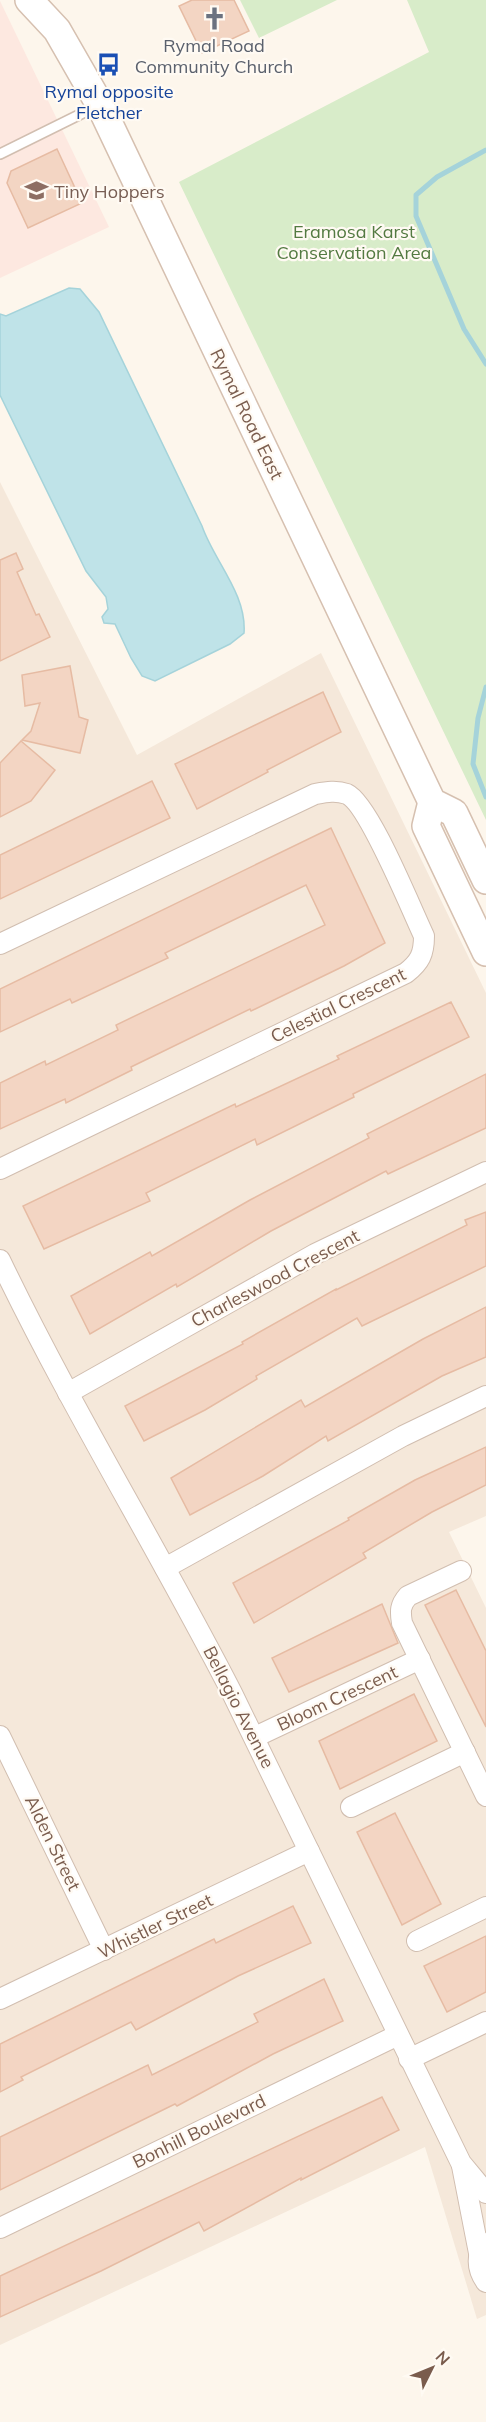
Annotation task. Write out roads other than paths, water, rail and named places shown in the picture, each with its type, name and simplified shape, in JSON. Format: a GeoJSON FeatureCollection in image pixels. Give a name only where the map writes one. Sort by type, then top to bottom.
{"type":"FeatureCollection","features":[{"type":"Feature","properties":{"kind":"main road","name":"Rymal Road East"},"geometry":{"type":"LineString","coordinates":[[29,0],[57,30],[99,105],[432,802]]}},
{"type":"Feature","properties":{"kind":"main road","name":"Rymal Road East"},"geometry":{"type":"LineString","coordinates":[[56,0],[57,30]]}},
{"type":"Feature","properties":{"kind":"main road"},"geometry":{"type":"LineString","coordinates":[[486,880],[454,813],[432,802],[426,826],[486,952]]}},
{"type":"Feature","properties":{"kind":"street","name":"Celestial Crescent"},"geometry":{"type":"LineString","coordinates":[[0,944],[315,794],[332,791],[348,795],[366,814],[424,936],[424,950],[419,963],[406,974],[0,1169]]}},
{"type":"Feature","properties":{"kind":"street","name":"Charleswood Crescent"},"geometry":{"type":"LineString","coordinates":[[68,1393],[315,1254],[486,1172]]}},
{"type":"Feature","properties":{"kind":"street","name":"Bellagio Avenue"},"geometry":{"type":"LineString","coordinates":[[0,1260],[41,1345],[198,1627],[255,1737],[461,2163],[483,2247],[480,2272],[486,2282]]}},
{"type":"Feature","properties":{"kind":"street"},"geometry":{"type":"LineString","coordinates":[[165,1568],[403,1436],[486,1396]]}},
{"type":"Feature","properties":{"kind":"street","name":"Bloom Crescent"},"geometry":{"type":"LineString","coordinates":[[461,1571],[408,1596],[402,1602],[400,1611],[402,1623],[486,1796]]}},
{"type":"Feature","properties":{"kind":"street","name":"Bloom Crescent"},"geometry":{"type":"LineString","coordinates":[[255,1737],[420,1659]]}},
{"type":"Feature","properties":{"kind":"street","name":"Alden Street"},"geometry":{"type":"LineString","coordinates":[[0,1736],[104,1950]]}},
{"type":"Feature","properties":{"kind":"street"},"geometry":{"type":"LineString","coordinates":[[351,1807],[465,1752]]}},
{"type":"Feature","properties":{"kind":"street","name":"Whistler Street"},"geometry":{"type":"LineString","coordinates":[[0,1999],[309,1851]]}},
{"type":"Feature","properties":{"kind":"street"},"geometry":{"type":"LineString","coordinates":[[417,1941],[486,1907]]}},
{"type":"Feature","properties":{"kind":"street"},"geometry":{"type":"LineString","coordinates":[[409,2059],[486,2022]]}},
{"type":"Feature","properties":{"kind":"street","name":"Bonhill Boulevard"},"geometry":{"type":"LineString","coordinates":[[0,2228],[398,2035]]}},
{"type":"Feature","properties":{"kind":"street","name":"Bellagio Avenue"},"geometry":{"type":"LineString","coordinates":[[461,2163],[486,2193]]}},
{"type":"Feature","properties":{"kind":"lane"},"geometry":{"type":"LineString","coordinates":[[0,154],[99,105]]}},
{"type":"Feature","properties":{"kind":"water"},"geometry":{"type":"Polygon","coordinates":[[[69,288],[80,289],[99,312],[207,539],[235,591],[244,619],[244,633],[230,644],[155,681],[142,676],[115,624],[104,623],[102,617],[108,609],[106,597],[86,571],[0,395],[0,314],[6,316],[69,288]]]}},
{"type":"Feature","properties":{"kind":"waterway"},"geometry":{"type":"LineString","coordinates":[[486,150],[437,177],[416,195],[416,216],[464,329],[486,364]]}},
{"type":"Feature","properties":{"kind":"waterway"},"geometry":{"type":"LineString","coordinates":[[486,687],[478,718],[473,764],[486,797]]}},
{"type":"Feature","properties":{"kind":"place","name":"Rymal Road Community Church"},"geometry":{"type":"Point","coordinates":[214,19]}},
{"type":"Feature","properties":{"kind":"place","name":"Rymal opposite Fletcher"},"geometry":{"type":"Point","coordinates":[109,65]}},
{"type":"Feature","properties":{"kind":"place","name":"Tiny Hoppers"},"geometry":{"type":"Point","coordinates":[36,191]}},
{"type":"Feature","properties":{"kind":"park label","name":"Eramosa Karst Conservation Area"},"geometry":{"type":"Point","coordinates":[354,241]}}]}
